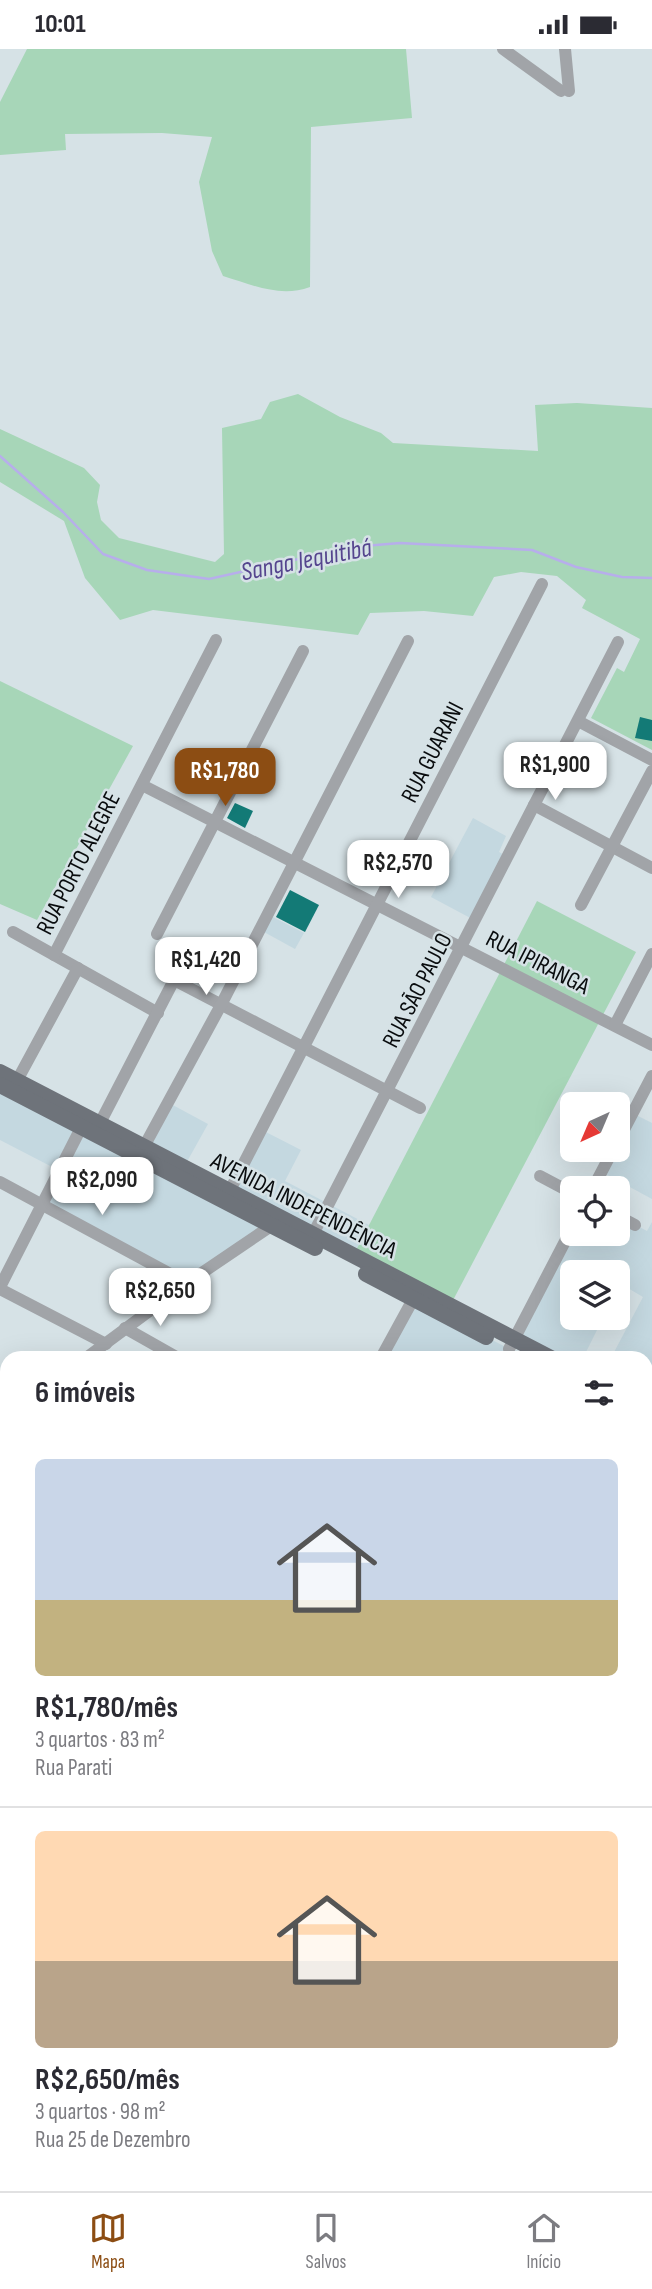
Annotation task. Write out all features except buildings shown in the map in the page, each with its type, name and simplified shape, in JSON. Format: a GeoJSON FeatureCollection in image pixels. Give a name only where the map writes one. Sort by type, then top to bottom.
{"type":"FeatureCollection","features":[{"type":"Feature","properties":{"kind":"main road","name":"AVENIDA INDEPENDÊNCIA"},"geometry":{"type":"LineString","coordinates":[[0,1072],[9,1085],[89,1122],[276,1222],[512,1344],[532,1351]]}},
{"type":"Feature","properties":{"kind":"main road","name":"AVENIDA INDEPENDÊNCIA"},"geometry":{"type":"LineString","coordinates":[[512,1344],[519,1351]]}},
{"type":"Feature","properties":{"kind":"street"},"geometry":{"type":"LineString","coordinates":[[511,51],[565,91],[565,49]]}},
{"type":"Feature","properties":{"kind":"street","name":"RUA GUARANI"},"geometry":{"type":"LineString","coordinates":[[227,1196],[542,584]]}},
{"type":"Feature","properties":{"kind":"street","name":"RUA PORTO ALEGRE"},"geometry":{"type":"LineString","coordinates":[[54,955],[216,641]]}},
{"type":"Feature","properties":{"kind":"street"},"geometry":{"type":"LineString","coordinates":[[141,1152],[221,1005],[408,641]]}},
{"type":"Feature","properties":{"kind":"street","name":"RUA SÃO PAULO"},"geometry":{"type":"LineString","coordinates":[[311,1240],[618,642]]}},
{"type":"Feature","properties":{"kind":"street"},"geometry":{"type":"LineString","coordinates":[[157,934],[303,650]]}},
{"type":"Feature","properties":{"kind":"street"},"geometry":{"type":"LineString","coordinates":[[578,721],[652,760]]}},
{"type":"Feature","properties":{"kind":"street"},"geometry":{"type":"LineString","coordinates":[[581,905],[652,771]]}},
{"type":"Feature","properties":{"kind":"street","name":"RUA IPIRANGA"},"geometry":{"type":"LineString","coordinates":[[142,785],[652,1045]]}},
{"type":"Feature","properties":{"kind":"street"},"geometry":{"type":"LineString","coordinates":[[534,805],[652,868]]}},
{"type":"Feature","properties":{"kind":"street"},"geometry":{"type":"LineString","coordinates":[[13,932],[158,1013]]}},
{"type":"Feature","properties":{"kind":"street"},"geometry":{"type":"LineString","coordinates":[[615,1025],[652,954]]}},
{"type":"Feature","properties":{"kind":"street"},"geometry":{"type":"LineString","coordinates":[[9,1085],[78,968]]}},
{"type":"Feature","properties":{"kind":"street"},"geometry":{"type":"LineString","coordinates":[[106,1344],[0,1288],[41,1203],[158,1013],[174,980],[420,1108]]}},
{"type":"Feature","properties":{"kind":"street"},"geometry":{"type":"LineString","coordinates":[[630,1118],[652,1076]]}},
{"type":"Feature","properties":{"kind":"street"},"geometry":{"type":"LineString","coordinates":[[540,1176],[560,1187]]}},
{"type":"Feature","properties":{"kind":"street"},"geometry":{"type":"LineString","coordinates":[[0,1182],[187,1283]]}},
{"type":"Feature","properties":{"kind":"street"},"geometry":{"type":"LineString","coordinates":[[96,1351],[187,1283],[276,1222]]}},
{"type":"Feature","properties":{"kind":"street"},"geometry":{"type":"LineString","coordinates":[[630,1222],[635,1225]]}},
{"type":"Feature","properties":{"kind":"street"},"geometry":{"type":"LineString","coordinates":[[512,1344],[563,1246]]}},
{"type":"Feature","properties":{"kind":"street"},"geometry":{"type":"LineString","coordinates":[[385,1351],[416,1294]]}},
{"type":"Feature","properties":{"kind":"street"},"geometry":{"type":"LineString","coordinates":[[125,1328],[166,1351]]}},
{"type":"Feature","properties":{"kind":"shaded area"},"geometry":{"type":"Polygon","coordinates":[[[473,818],[506,836],[499,852],[508,857],[476,921],[431,897],[473,818]]]}},
{"type":"Feature","properties":{"kind":"shaded area"},"geometry":{"type":"Polygon","coordinates":[[[271,916],[304,933],[295,949],[264,932],[271,916]]]}},
{"type":"Feature","properties":{"kind":"shaded area"},"geometry":{"type":"Polygon","coordinates":[[[0,1085],[271,1226],[187,1283],[41,1203],[58,1170],[0,1140],[0,1085]]]}},
{"type":"Feature","properties":{"kind":"shaded area"},"geometry":{"type":"Polygon","coordinates":[[[169,1103],[208,1124],[184,1167],[144,1146],[169,1103]]]}},
{"type":"Feature","properties":{"kind":"shaded area"},"geometry":{"type":"Polygon","coordinates":[[[632,1113],[652,1123],[652,1199],[630,1187],[630,1176],[609,1176],[602,1172],[607,1162],[630,1162],[632,1113]]]}},
{"type":"Feature","properties":{"kind":"shaded area"},"geometry":{"type":"Polygon","coordinates":[[[260,1129],[301,1150],[285,1181],[369,1225],[353,1256],[230,1191],[260,1129]]]}},
{"type":"Feature","properties":{"kind":"shaded area"},"geometry":{"type":"Polygon","coordinates":[[[630,1222],[647,1231],[652,1222],[652,1351],[615,1351],[626,1330],[630,1330],[630,1322],[643,1297],[630,1289],[630,1260],[560,1260],[560,1330],[597,1330],[586,1351],[537,1351],[514,1339],[565,1246],[630,1246],[630,1222]]]}},
{"type":"Feature","properties":{"kind":"shaded area"},"geometry":{"type":"Polygon","coordinates":[[[413,1299],[513,1351],[385,1351],[413,1299]]]}},
{"type":"Feature","properties":{"kind":"green space"},"geometry":{"type":"Polygon","coordinates":[[[27,49],[406,49],[412,118],[311,127],[310,287],[277,291],[223,276],[212,251],[199,182],[212,137],[162,133],[65,134],[66,150],[0,155],[0,102],[27,49]]]}},
{"type":"Feature","properties":{"kind":"green space"},"geometry":{"type":"Polygon","coordinates":[[[298,394],[340,417],[381,433],[393,443],[538,451],[535,405],[577,403],[652,408],[652,750],[591,718],[617,668],[624,672],[640,639],[582,608],[586,600],[557,576],[521,572],[494,577],[473,616],[424,611],[370,613],[358,635],[153,610],[120,620],[85,578],[64,521],[0,482],[0,429],[84,468],[100,485],[97,502],[101,520],[119,538],[215,562],[224,554],[222,428],[261,419],[270,402],[298,394]]]}},
{"type":"Feature","properties":{"kind":"green space"},"geometry":{"type":"Polygon","coordinates":[[[0,681],[133,746],[37,920],[0,904],[0,681]]]}},
{"type":"Feature","properties":{"kind":"green space"},"geometry":{"type":"Polygon","coordinates":[[[537,901],[636,952],[562,1092],[560,1092],[560,1097],[450,1306],[353,1256],[537,901]]]}},
{"type":"Feature","properties":{"kind":"waterway","name":"Sanga Jequitibá"},"geometry":{"type":"LineString","coordinates":[[0,456],[63,512],[103,554],[147,570],[209,579],[352,547],[400,543],[532,550],[576,567],[622,577],[652,578]]}}]}
